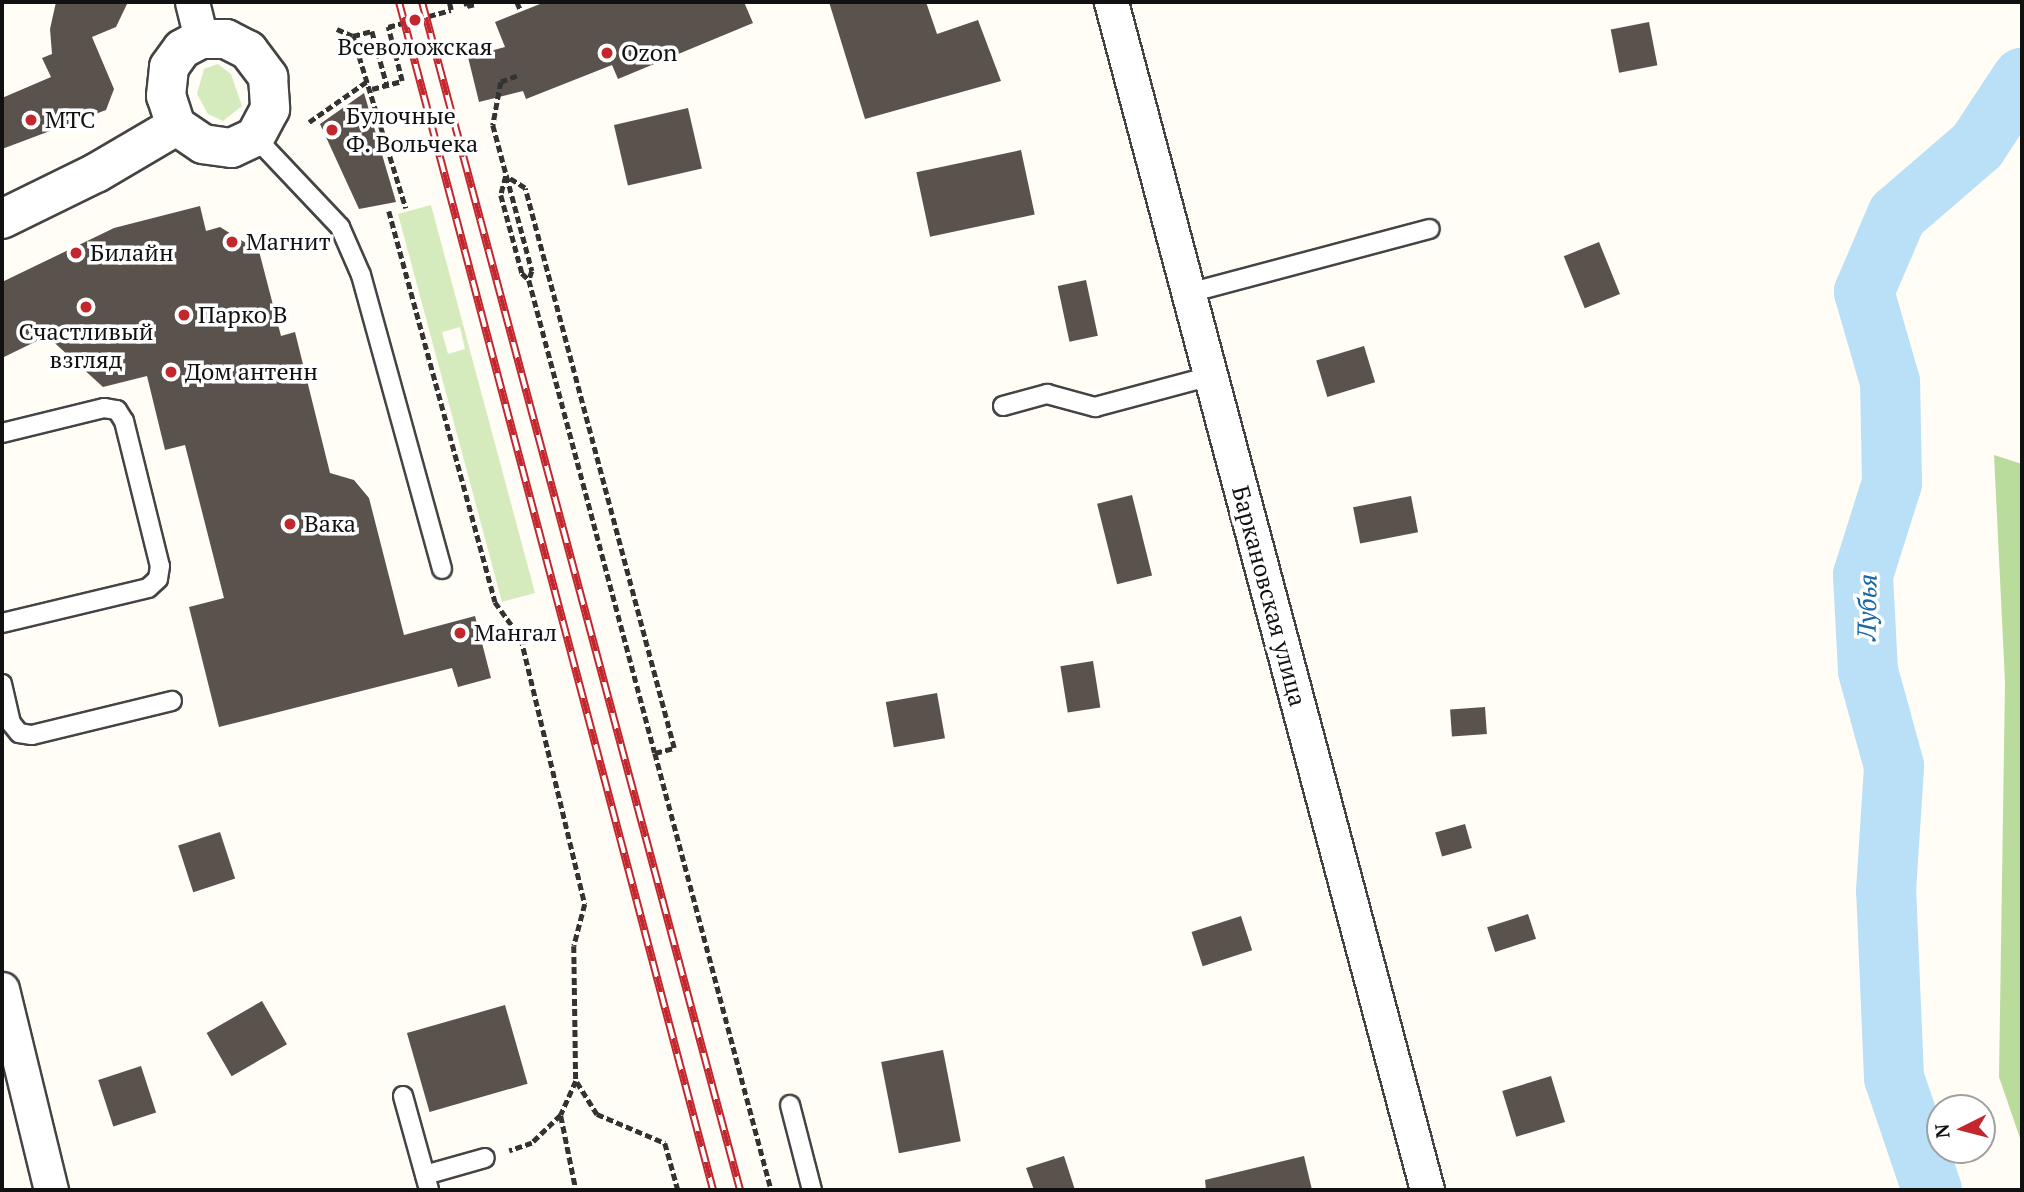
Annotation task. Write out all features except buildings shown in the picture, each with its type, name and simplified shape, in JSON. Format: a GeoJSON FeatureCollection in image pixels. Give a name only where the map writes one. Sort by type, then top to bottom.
{"type":"FeatureCollection","features":[{"type":"Feature","properties":{"kind":"street"},"geometry":{"type":"LineString","coordinates":[[192,2],[201,39]]}},
{"type":"Feature","properties":{"kind":"street","name":"Баркановская улица"},"geometry":{"type":"LineString","coordinates":[[1111,2],[1427,1190]]}},
{"type":"Feature","properties":{"kind":"street"},"geometry":{"type":"LineString","coordinates":[[201,39],[226,39],[248,50],[268,77],[270,109],[255,137],[231,148],[203,144],[176,126],[166,96],[169,67],[182,49],[201,39]]}},
{"type":"Feature","properties":{"kind":"street"},"geometry":{"type":"LineString","coordinates":[[2,219],[96,173],[176,126]]}},
{"type":"Feature","properties":{"kind":"street"},"geometry":{"type":"LineString","coordinates":[[2,989],[51,1190]]}},
{"type":"Feature","properties":{"kind":"lane"},"geometry":{"type":"LineString","coordinates":[[255,137],[340,227],[361,275],[442,569]]}},
{"type":"Feature","properties":{"kind":"lane"},"geometry":{"type":"LineString","coordinates":[[1189,293],[1430,229]]}},
{"type":"Feature","properties":{"kind":"lane"},"geometry":{"type":"LineString","coordinates":[[1003,405],[1047,394],[1095,407],[1211,376]]}},
{"type":"Feature","properties":{"kind":"lane"},"geometry":{"type":"LineString","coordinates":[[2,433],[104,408],[117,410],[124,421],[160,566],[158,579],[148,588],[2,623]]}},
{"type":"Feature","properties":{"kind":"lane"},"geometry":{"type":"LineString","coordinates":[[2,684],[11,723],[19,733],[32,735],[172,701]]}},
{"type":"Feature","properties":{"kind":"lane"},"geometry":{"type":"LineString","coordinates":[[403,1096],[427,1183],[485,1158]]}},
{"type":"Feature","properties":{"kind":"lane"},"geometry":{"type":"LineString","coordinates":[[790,1105],[812,1190]]}},
{"type":"Feature","properties":{"kind":"path"},"geometry":{"type":"LineString","coordinates":[[372,89],[402,81],[388,27],[451,10],[449,2]]}},
{"type":"Feature","properties":{"kind":"path"},"geometry":{"type":"LineString","coordinates":[[466,2],[467,6],[475,4]]}},
{"type":"Feature","properties":{"kind":"path"},"geometry":{"type":"LineString","coordinates":[[517,2],[521,12]]}},
{"type":"Feature","properties":{"kind":"path"},"geometry":{"type":"LineString","coordinates":[[337,29],[354,36],[372,31],[387,85]]}},
{"type":"Feature","properties":{"kind":"path"},"geometry":{"type":"LineString","coordinates":[[354,36],[406,208]]}},
{"type":"Feature","properties":{"kind":"path"},"geometry":{"type":"LineString","coordinates":[[517,76],[501,82],[493,125],[532,271],[529,280]]}},
{"type":"Feature","properties":{"kind":"path"},"geometry":{"type":"LineString","coordinates":[[309,122],[366,82]]}},
{"type":"Feature","properties":{"kind":"path"},"geometry":{"type":"LineString","coordinates":[[506,176],[501,195],[522,273],[529,280],[771,1190]]}},
{"type":"Feature","properties":{"kind":"path"},"geometry":{"type":"LineString","coordinates":[[506,176],[525,188],[668,712],[674,748],[655,754]]}},
{"type":"Feature","properties":{"kind":"path"},"geometry":{"type":"LineString","coordinates":[[389,211],[495,602],[521,638],[585,904],[574,946],[576,1082],[561,1115],[532,1143],[485,1158]]}},
{"type":"Feature","properties":{"kind":"path"},"geometry":{"type":"LineString","coordinates":[[576,1082],[597,1114],[665,1143],[678,1190]]}},
{"type":"Feature","properties":{"kind":"path"},"geometry":{"type":"LineString","coordinates":[[561,1115],[576,1190]]}},
{"type":"Feature","properties":{"kind":"green space"},"geometry":{"type":"Polygon","coordinates":[[[218,64],[231,74],[242,106],[223,121],[208,114],[197,94],[204,69],[218,64]]]}},
{"type":"Feature","properties":{"kind":"green space"},"geometry":{"type":"Polygon","coordinates":[[[431,205],[535,593],[502,602],[398,214],[431,205]],[[460,327],[442,332],[448,354],[465,349],[460,327]]]}},
{"type":"Feature","properties":{"kind":"green space"},"geometry":{"type":"Polygon","coordinates":[[[1994,455],[2022,464],[2022,1144],[1999,1077],[2005,682],[1994,455]]]}},
{"type":"Feature","properties":{"kind":"waterway","name":"Лубья"},"geometry":{"type":"LineString","coordinates":[[1932,1190],[1894,1078],[1886,891],[1894,766],[1868,671],[1863,575],[1892,483],[1890,382],[1864,292],[1897,215],[1977,146],[2022,78]]}},
{"type":"Feature","properties":{"kind":"railway"},"geometry":{"type":"LineString","coordinates":[[399,2],[713,1190]]}},
{"type":"Feature","properties":{"kind":"railway"},"geometry":{"type":"LineString","coordinates":[[422,2],[740,1190]]}},
{"type":"Feature","properties":{"kind":"place","name":"Всеволожская"},"geometry":{"type":"Point","coordinates":[415,20]}},
{"type":"Feature","properties":{"kind":"place","name":"Ozon"},"geometry":{"type":"Point","coordinates":[607,53]}},
{"type":"Feature","properties":{"kind":"place","name":"МТС"},"geometry":{"type":"Point","coordinates":[31,120]}},
{"type":"Feature","properties":{"kind":"place","name":"Булочные Ф. Вольчека"},"geometry":{"type":"Point","coordinates":[332,130]}},
{"type":"Feature","properties":{"kind":"place","name":"Магнит"},"geometry":{"type":"Point","coordinates":[232,242]}},
{"type":"Feature","properties":{"kind":"place","name":"Билайн"},"geometry":{"type":"Point","coordinates":[76,253]}},
{"type":"Feature","properties":{"kind":"place","name":"Счастливый взгляд"},"geometry":{"type":"Point","coordinates":[86,307]}},
{"type":"Feature","properties":{"kind":"place","name":"Парко В"},"geometry":{"type":"Point","coordinates":[184,315]}},
{"type":"Feature","properties":{"kind":"place","name":"Дом антенн"},"geometry":{"type":"Point","coordinates":[171,372]}},
{"type":"Feature","properties":{"kind":"place","name":"Вака"},"geometry":{"type":"Point","coordinates":[290,524]}},
{"type":"Feature","properties":{"kind":"place","name":"Мангал"},"geometry":{"type":"Point","coordinates":[460,633]}}]}
